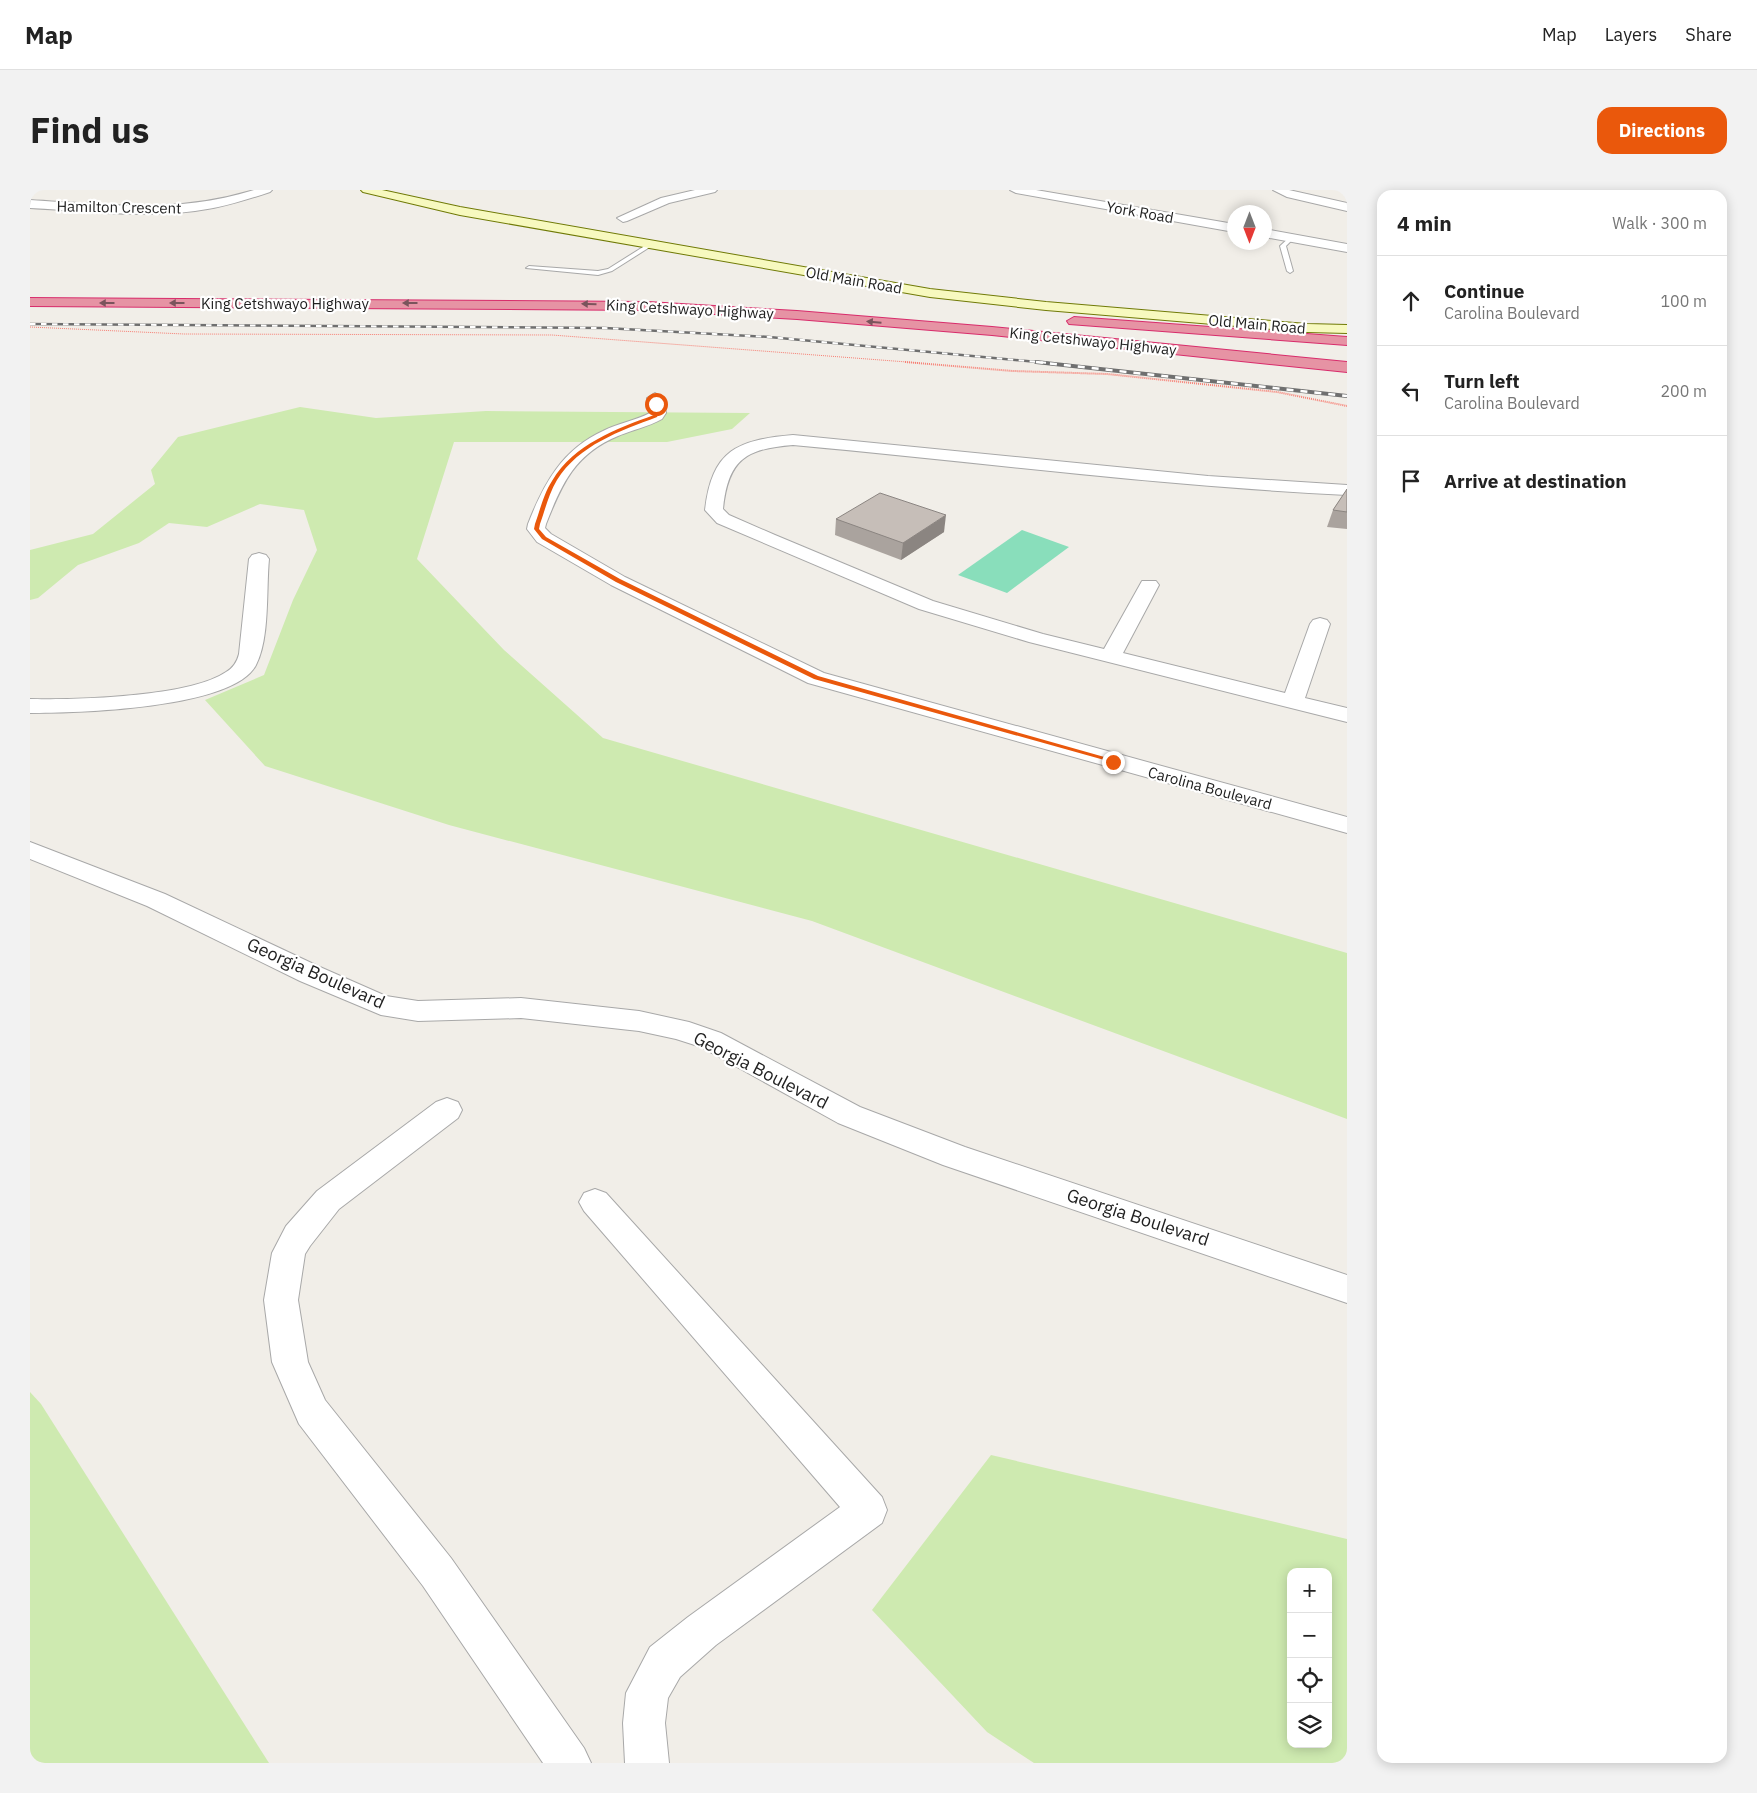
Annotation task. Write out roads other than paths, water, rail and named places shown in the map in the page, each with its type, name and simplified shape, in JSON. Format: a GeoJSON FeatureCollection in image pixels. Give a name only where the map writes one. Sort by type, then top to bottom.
{"type":"FeatureCollection","features":[{"type":"Feature","properties":{"kind":"highway","name":"King Cetshwayo Highway"},"geometry":{"type":"LineString","coordinates":[[30,289],[599,292],[755,299],[1347,354]]}},
{"type":"Feature","properties":{"kind":"highway","name":"King Cetshwayo Highway"},"geometry":{"type":"LineString","coordinates":[[30,302],[631,305],[778,314],[922,326],[1347,367]]}},
{"type":"Feature","properties":{"kind":"highway"},"geometry":{"type":"LineString","coordinates":[[911,312],[934,312]]}},
{"type":"Feature","properties":{"kind":"highway"},"geometry":{"type":"LineString","coordinates":[[1007,316],[1347,341]]}},
{"type":"Feature","properties":{"kind":"highway"},"geometry":{"type":"LineString","coordinates":[[922,326],[1347,374]]}},
{"type":"Feature","properties":{"kind":"street","name":"Hamilton Crescent"},"geometry":{"type":"LineString","coordinates":[[30,204],[141,210],[187,208],[217,204],[266,190]]}},
{"type":"Feature","properties":{"kind":"street","name":"Old Main Road"},"geometry":{"type":"LineString","coordinates":[[367,190],[460,211],[875,284],[989,300],[1307,328],[1347,329]]}},
{"type":"Feature","properties":{"kind":"street"},"geometry":{"type":"LineString","coordinates":[[623,218],[665,200],[711,190]]}},
{"type":"Feature","properties":{"kind":"street","name":"York Road"},"geometry":{"type":"LineString","coordinates":[[1016,190],[1227,227]]}},
{"type":"Feature","properties":{"kind":"street"},"geometry":{"type":"LineString","coordinates":[[1279,190],[1344,212]]}},
{"type":"Feature","properties":{"kind":"street"},"geometry":{"type":"LineString","coordinates":[[1272,234],[1347,248]]}},
{"type":"Feature","properties":{"kind":"street","name":"Carolina Boulevard"},"geometry":{"type":"LineString","coordinates":[[655,398],[658,412],[656,416],[598,439],[562,468],[553,482],[537,524],[536,529],[544,538],[618,580],[816,678],[1347,825]]}},
{"type":"Feature","properties":{"kind":"street"},"geometry":{"type":"LineString","coordinates":[[1347,490],[1287,488],[1161,478],[793,440],[758,444],[734,455],[726,463],[714,497],[714,510],[723,519],[861,579],[926,604],[1036,638],[1347,715]]}},
{"type":"Feature","properties":{"kind":"street"},"geometry":{"type":"LineString","coordinates":[[30,706],[106,705],[158,699],[206,688],[234,677],[246,665],[250,649],[259,559]]}},
{"type":"Feature","properties":{"kind":"street"},"geometry":{"type":"LineString","coordinates":[[1110,657],[1149,585]]}},
{"type":"Feature","properties":{"kind":"street"},"geometry":{"type":"LineString","coordinates":[[1293,702],[1320,624]]}},
{"type":"Feature","properties":{"kind":"street","name":"Georgia Boulevard"},"geometry":{"type":"LineString","coordinates":[[30,850],[156,900],[310,974],[381,1005],[418,1011],[475,1011],[521,1008],[639,1021],[679,1029],[711,1040],[849,1115],[954,1156],[1347,1289]]}},
{"type":"Feature","properties":{"kind":"street"},"geometry":{"type":"LineString","coordinates":[[447,1110],[328,1200],[298,1236],[289,1253],[282,1300],[290,1362],[312,1412],[437,1572],[569,1763]]}},
{"type":"Feature","properties":{"kind":"street"},"geometry":{"type":"LineString","coordinates":[[595,1202],[868,1510],[718,1619],[665,1662],[647,1693],[644,1723],[647,1763]]}},
{"type":"Feature","properties":{"kind":"lane"},"geometry":{"type":"LineString","coordinates":[[1290,271],[1283,246],[1291,238]]}},
{"type":"Feature","properties":{"kind":"lane"},"geometry":{"type":"LineString","coordinates":[[529,268],[598,273],[610,270],[651,244]]}},
{"type":"Feature","properties":{"kind":"railway"},"geometry":{"type":"LineString","coordinates":[[30,324],[605,328],[769,337],[1048,363]]}},
{"type":"Feature","properties":{"kind":"railway"},"geometry":{"type":"LineString","coordinates":[[1036,362],[1347,396]]}}]}
